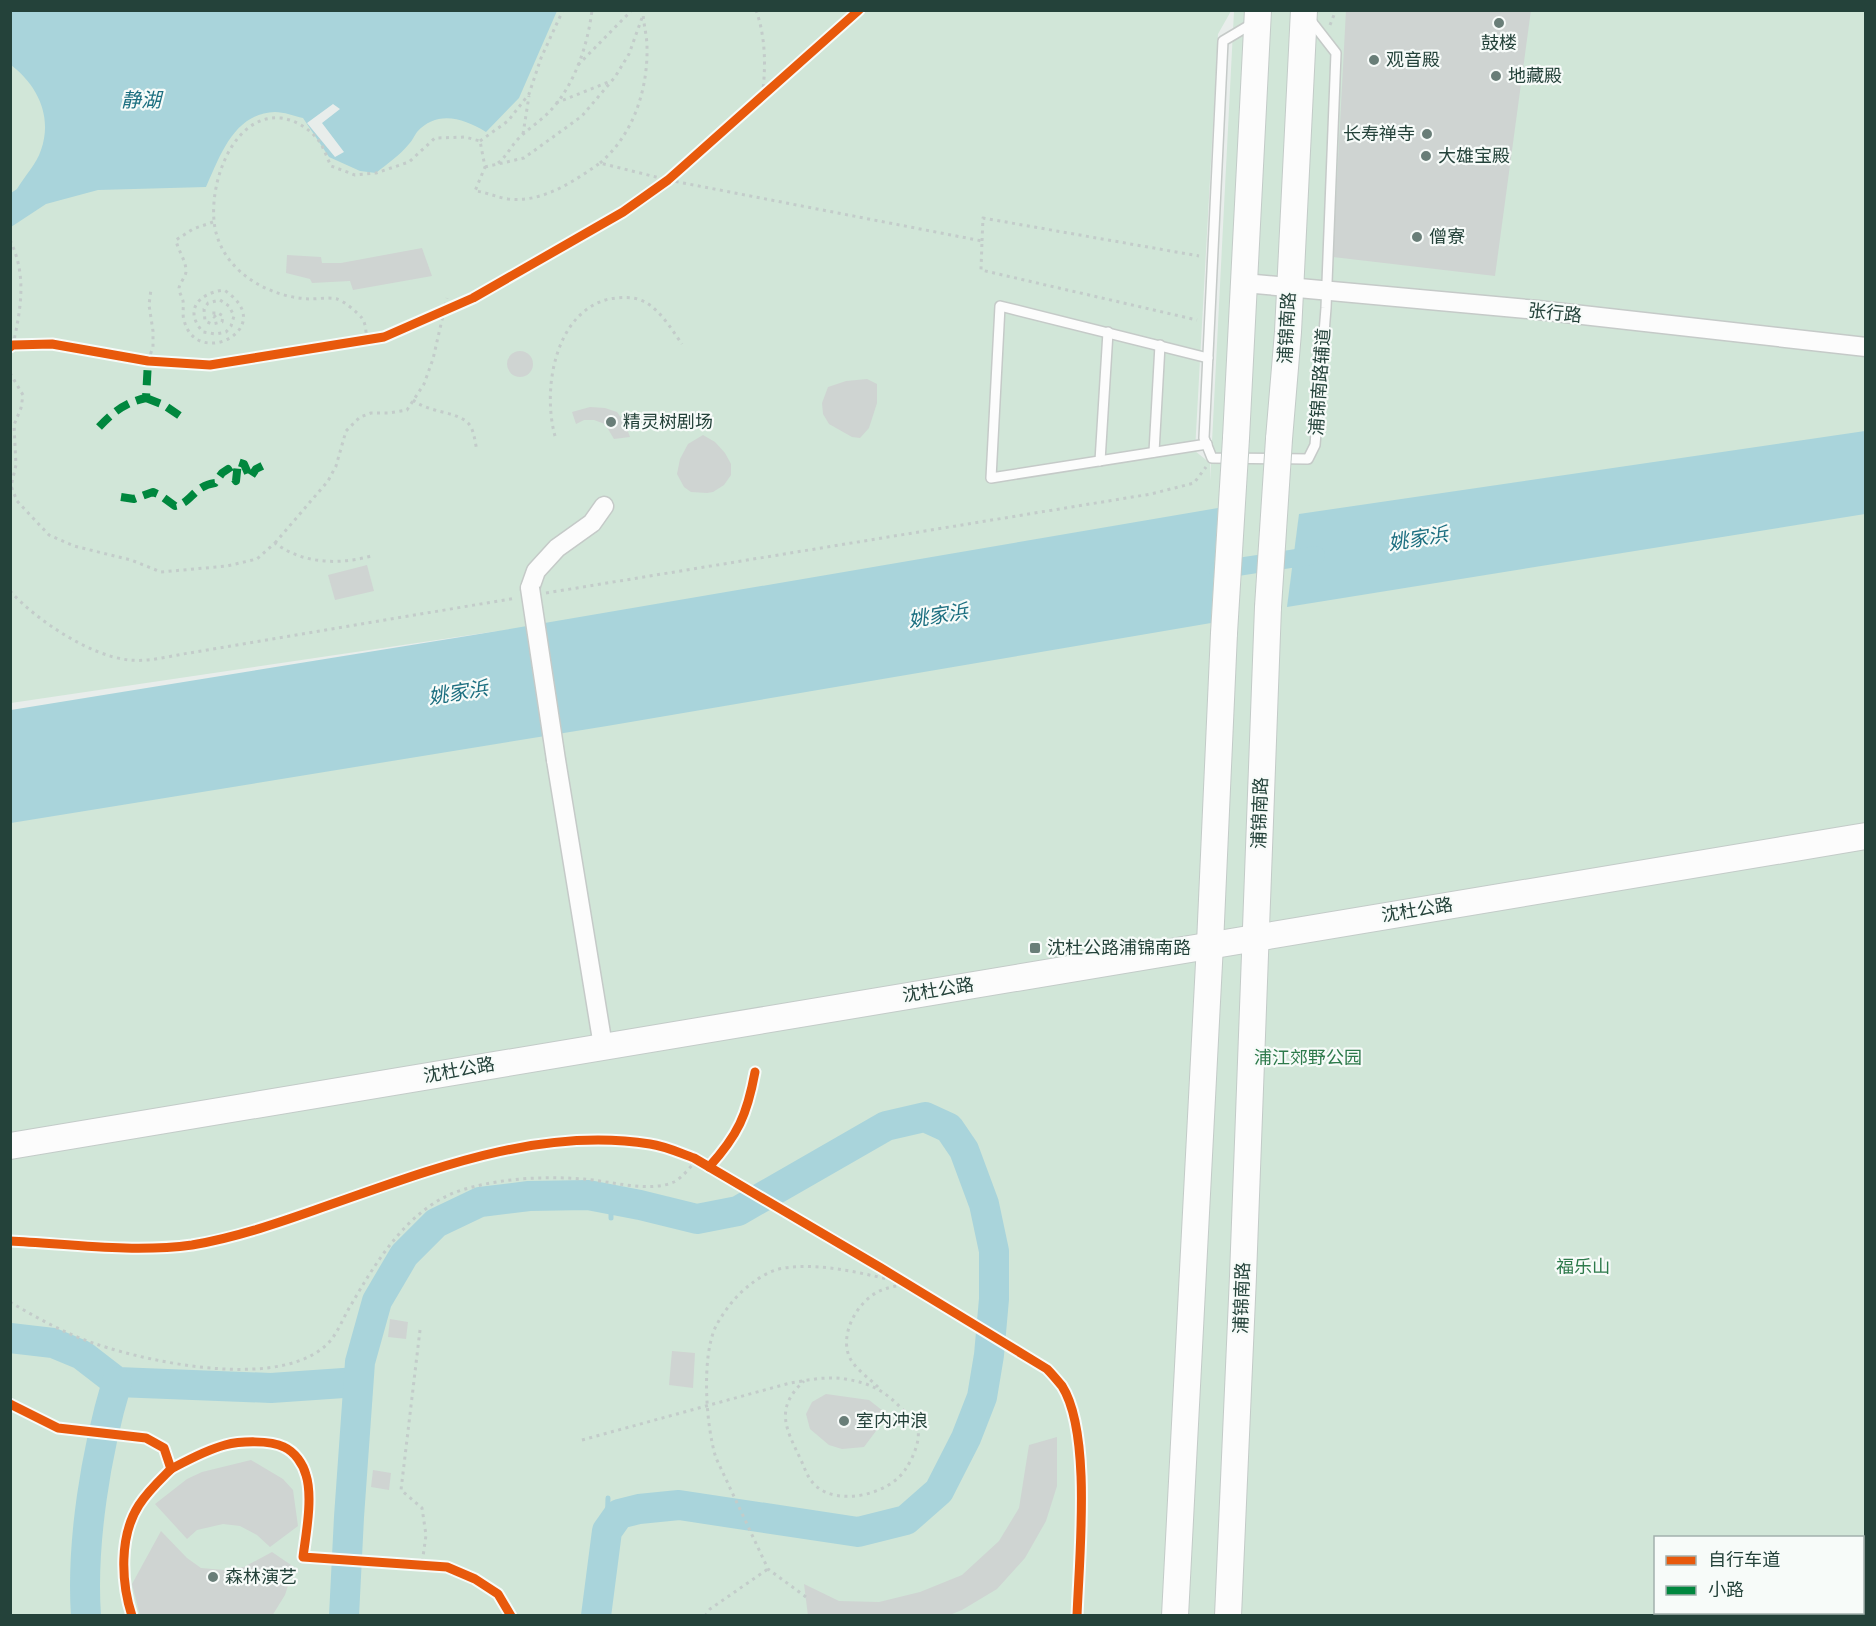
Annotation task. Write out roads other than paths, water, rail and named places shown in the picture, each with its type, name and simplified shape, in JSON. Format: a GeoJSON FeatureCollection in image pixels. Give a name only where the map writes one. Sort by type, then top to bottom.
{"type":"FeatureCollection","features":[{"type":"Feature","properties":{"kind":"main road","name":"浦锦南路"},"geometry":{"type":"LineString","coordinates":[[1228,1616],[1268,607],[1290,288],[1304,11]]}},
{"type":"Feature","properties":{"kind":"main road"},"geometry":{"type":"LineString","coordinates":[[1174,1616],[1258,16]]}},
{"type":"Feature","properties":{"kind":"main road","name":"沈杜公路"},"geometry":{"type":"LineString","coordinates":[[10,1146],[1866,836]]}},
{"type":"Feature","properties":{"kind":"street","name":"张行路"},"geometry":{"type":"LineString","coordinates":[[1244,283],[1538,310],[1866,347]]}},
{"type":"Feature","properties":{"kind":"street"},"geometry":{"type":"LineString","coordinates":[[603,1046],[556,760],[532,593],[536,571],[557,548],[592,523],[604,506]]}},
{"type":"Feature","properties":{"kind":"lane","name":"浦锦南路辅道"},"geometry":{"type":"LineString","coordinates":[[1207,444],[1212,458],[1308,459],[1315,445],[1326,292],[1336,52],[1304,11]]}},
{"type":"Feature","properties":{"kind":"lane"},"geometry":{"type":"LineString","coordinates":[[1208,357],[1000,306],[991,478],[1207,444],[1204,438],[1213,258],[1223,41],[1258,16]]}},
{"type":"Feature","properties":{"kind":"lane"},"geometry":{"type":"LineString","coordinates":[[1100,461],[1108,332]]}},
{"type":"Feature","properties":{"kind":"lane"},"geometry":{"type":"LineString","coordinates":[[1154,452],[1160,345]]}},
{"type":"Feature","properties":{"kind":"water","name":"静湖"},"geometry":{"type":"Polygon","coordinates":[[[10,11],[557,11],[519,98],[486,132],[468,123],[450,118],[433,121],[417,132],[402,152],[376,173],[360,171],[329,157],[303,118],[278,112],[261,114],[249,120],[230,138],[206,187],[98,190],[46,204],[11,227],[11,193],[17,189],[39,155],[45,125],[44,113],[35,92],[11,65],[10,11]]]}},
{"type":"Feature","properties":{"kind":"water"},"geometry":{"type":"Polygon","coordinates":[[[1865,431],[1865,514],[1287,607],[1299,514],[1865,431]]]}},
{"type":"Feature","properties":{"kind":"water"},"geometry":{"type":"Polygon","coordinates":[[[1218,508],[1211,623],[607,726],[11,823],[11,710],[498,631],[1218,508]]]}},
{"type":"Feature","properties":{"kind":"waterway","name":"姚家浜"},"geometry":{"type":"LineString","coordinates":[[1218,570],[1316,555]]}},
{"type":"Feature","properties":{"kind":"waterway"},"geometry":{"type":"LineString","coordinates":[[344,1616],[360,1362],[377,1301],[404,1255],[436,1223],[480,1202],[529,1196],[588,1195],[697,1219],[738,1211],[886,1126],[925,1117],[949,1128],[964,1150],[984,1204],[994,1251],[994,1299],[989,1355],[982,1397],[966,1438],[939,1491],[906,1520],[858,1532],[679,1505],[639,1509],[619,1514],[607,1531],[596,1616]]}},
{"type":"Feature","properties":{"kind":"waterway"},"geometry":{"type":"LineString","coordinates":[[611,1200],[611,1218]]}},
{"type":"Feature","properties":{"kind":"waterway"},"geometry":{"type":"LineString","coordinates":[[10,1338],[53,1343],[82,1355],[117,1382],[271,1388],[358,1382]]}},
{"type":"Feature","properties":{"kind":"waterway"},"geometry":{"type":"LineString","coordinates":[[86,1616],[88,1528],[97,1468],[117,1382]]}},
{"type":"Feature","properties":{"kind":"waterway"},"geometry":{"type":"LineString","coordinates":[[607,1531],[608,1498]]}},
{"type":"Feature","properties":{"kind":"place","name":"鼓楼"},"geometry":{"type":"Point","coordinates":[1499,23]}},
{"type":"Feature","properties":{"kind":"place","name":"观音殿"},"geometry":{"type":"Point","coordinates":[1374,60]}},
{"type":"Feature","properties":{"kind":"place","name":"地藏殿"},"geometry":{"type":"Point","coordinates":[1496,76]}},
{"type":"Feature","properties":{"kind":"place","name":"长寿禅寺"},"geometry":{"type":"Point","coordinates":[1427,134]}},
{"type":"Feature","properties":{"kind":"place","name":"大雄宝殿"},"geometry":{"type":"Point","coordinates":[1426,156]}},
{"type":"Feature","properties":{"kind":"place","name":"僧寮"},"geometry":{"type":"Point","coordinates":[1417,237]}},
{"type":"Feature","properties":{"kind":"place","name":"精灵树剧场"},"geometry":{"type":"Point","coordinates":[611,422]}},
{"type":"Feature","properties":{"kind":"place","name":"沈杜公路浦锦南路"},"geometry":{"type":"Point","coordinates":[1035,948]}},
{"type":"Feature","properties":{"kind":"place","name":"室内冲浪"},"geometry":{"type":"Point","coordinates":[844,1421]}},
{"type":"Feature","properties":{"kind":"place","name":"森林演艺"},"geometry":{"type":"Point","coordinates":[213,1577]}},
{"type":"Feature","properties":{"kind":"park label","name":"浦江郊野公园"},"geometry":{"type":"Point","coordinates":[1308,1058]}},
{"type":"Feature","properties":{"kind":"park label","name":"福乐山"},"geometry":{"type":"Point","coordinates":[1583,1267]}}]}
